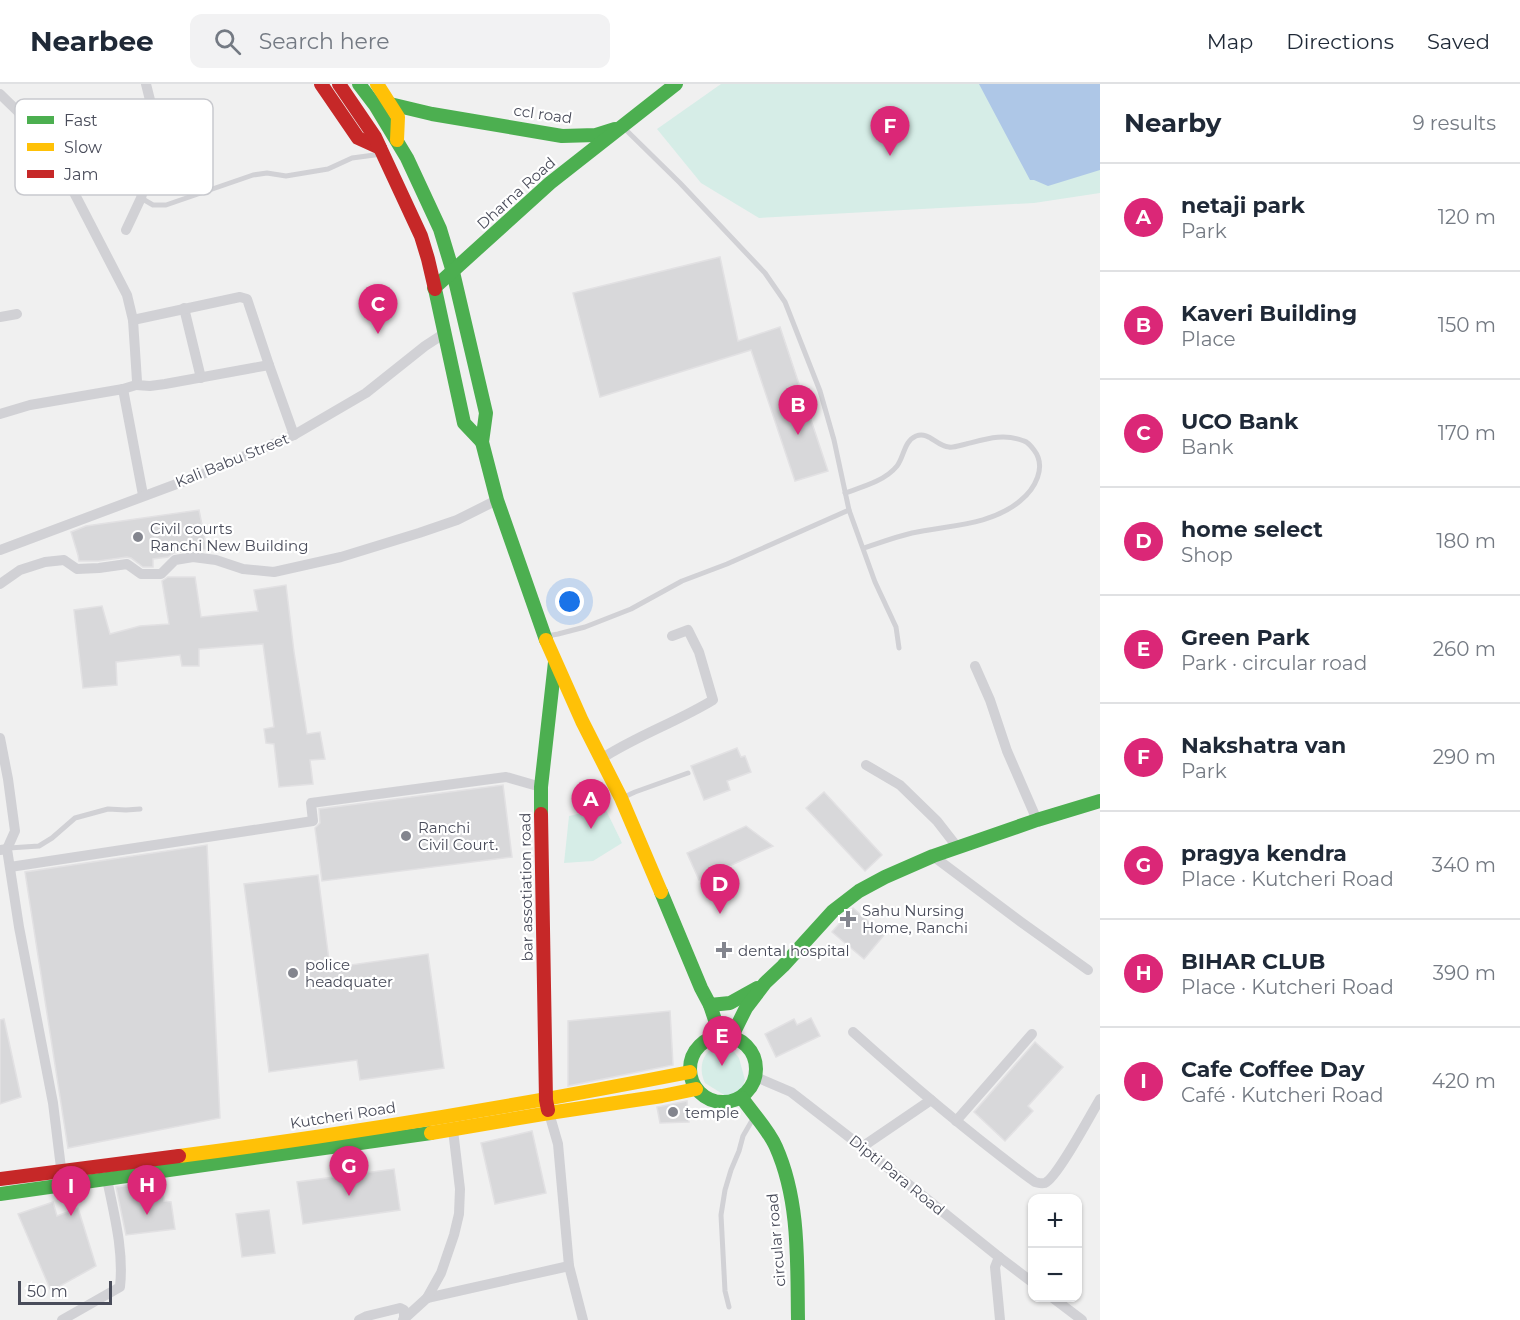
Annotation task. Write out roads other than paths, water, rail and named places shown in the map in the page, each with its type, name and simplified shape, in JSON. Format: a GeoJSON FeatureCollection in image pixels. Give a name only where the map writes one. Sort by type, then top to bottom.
{"type":"FeatureCollection","features":[{"type":"Feature","properties":{"kind":"main road"},"geometry":{"type":"LineString","coordinates":[[321,84],[358,138],[382,151]]}},
{"type":"Feature","properties":{"kind":"main road"},"geometry":{"type":"LineString","coordinates":[[339,84],[363,118],[382,151],[421,236],[464,423],[482,442]]}},
{"type":"Feature","properties":{"kind":"main road"},"geometry":{"type":"LineString","coordinates":[[359,84],[397,140],[440,229],[453,272],[486,413],[482,442],[497,500],[544,636],[582,721],[621,798],[701,988],[726,1036]]}},
{"type":"Feature","properties":{"kind":"main road"},"geometry":{"type":"LineString","coordinates":[[377,84],[398,117],[397,140]]}},
{"type":"Feature","properties":{"kind":"main road","name":"ccl road"},"geometry":{"type":"LineString","coordinates":[[390,104],[432,114],[562,136],[596,135],[623,127],[673,85]]}},
{"type":"Feature","properties":{"kind":"main road","name":"Dharna Road"},"geometry":{"type":"LineString","coordinates":[[434,288],[550,183],[623,127]]}},
{"type":"Feature","properties":{"kind":"main road","name":"bar assotiation road"},"geometry":{"type":"LineString","coordinates":[[547,1106],[541,787],[555,662]]}},
{"type":"Feature","properties":{"kind":"main road"},"geometry":{"type":"LineString","coordinates":[[726,1036],[765,983],[833,911],[859,891],[933,856],[1100,801]]}},
{"type":"Feature","properties":{"kind":"main road"},"geometry":{"type":"LineString","coordinates":[[710,1005],[723,1006],[731,1003],[765,983]]}},
{"type":"Feature","properties":{"kind":"main road"},"geometry":{"type":"LineString","coordinates":[[726,1036],[744,1042],[753,1052],[757,1064],[756,1077],[751,1089],[742,1098],[730,1102],[717,1102],[705,1098],[696,1089],[690,1072],[691,1059],[698,1047],[707,1039],[726,1036]]}},
{"type":"Feature","properties":{"kind":"main road","name":"Kutcheri Road"},"geometry":{"type":"LineString","coordinates":[[0,1179],[547,1106],[690,1072]]}},
{"type":"Feature","properties":{"kind":"main road"},"geometry":{"type":"LineString","coordinates":[[0,1194],[453,1130],[547,1106],[662,1095],[696,1089]]}},
{"type":"Feature","properties":{"kind":"main road","name":"circular road"},"geometry":{"type":"LineString","coordinates":[[742,1098],[775,1146],[784,1167],[795,1234],[798,1320]]}},
{"type":"Feature","properties":{"kind":"street"},"geometry":{"type":"LineString","coordinates":[[146,84],[150,99]]}},
{"type":"Feature","properties":{"kind":"street"},"geometry":{"type":"LineString","coordinates":[[0,94],[15,109]]}},
{"type":"Feature","properties":{"kind":"street"},"geometry":{"type":"LineString","coordinates":[[75,195],[124,288],[133,320],[136,385]]}},
{"type":"Feature","properties":{"kind":"street"},"geometry":{"type":"LineString","coordinates":[[126,230],[142,195]]}},
{"type":"Feature","properties":{"kind":"street"},"geometry":{"type":"LineString","coordinates":[[133,320],[240,297],[247,299],[294,435]]}},
{"type":"Feature","properties":{"kind":"street"},"geometry":{"type":"LineString","coordinates":[[184,308],[201,378]]}},
{"type":"Feature","properties":{"kind":"street"},"geometry":{"type":"LineString","coordinates":[[0,317],[17,314]]}},
{"type":"Feature","properties":{"kind":"street","name":"Kali Babu Street"},"geometry":{"type":"LineString","coordinates":[[0,550],[198,476],[294,435],[366,393],[445,333]]}},
{"type":"Feature","properties":{"kind":"street"},"geometry":{"type":"LineString","coordinates":[[0,414],[30,405],[136,385],[165,384],[269,365]]}},
{"type":"Feature","properties":{"kind":"street"},"geometry":{"type":"LineString","coordinates":[[123,389],[143,495]]}},
{"type":"Feature","properties":{"kind":"street"},"geometry":{"type":"LineString","coordinates":[[0,584],[20,570],[45,562],[64,560],[77,569],[127,564],[141,573],[161,574],[175,560],[194,556],[243,569],[274,572],[341,557],[419,533],[457,520],[497,500]]}},
{"type":"Feature","properties":{"kind":"street"},"geometry":{"type":"LineString","coordinates":[[601,759],[633,740],[700,709],[713,700],[699,652],[688,630],[672,636]]}},
{"type":"Feature","properties":{"kind":"street"},"geometry":{"type":"LineString","coordinates":[[975,666],[990,700],[1007,751],[1037,820]]}},
{"type":"Feature","properties":{"kind":"street"},"geometry":{"type":"LineString","coordinates":[[0,738],[15,831],[4,850],[10,867],[19,927],[53,1103],[60,1170],[64,1185]]}},
{"type":"Feature","properties":{"kind":"street"},"geometry":{"type":"LineString","coordinates":[[866,765],[900,785],[937,821],[958,848]]}},
{"type":"Feature","properties":{"kind":"street"},"geometry":{"type":"LineString","coordinates":[[10,867],[313,821],[310,803],[506,777],[541,787]]}},
{"type":"Feature","properties":{"kind":"street"},"geometry":{"type":"LineString","coordinates":[[933,856],[1088,970]]}},
{"type":"Feature","properties":{"kind":"street"},"geometry":{"type":"LineString","coordinates":[[854,1032],[931,1101],[992,1151],[1040,1184],[1052,1177],[1100,1099]]}},
{"type":"Feature","properties":{"kind":"street"},"geometry":{"type":"LineString","coordinates":[[956,1121],[1032,1034]]}},
{"type":"Feature","properties":{"kind":"street","name":"Dipti Para Road"},"geometry":{"type":"LineString","coordinates":[[756,1077],[791,1092],[1028,1279]]}},
{"type":"Feature","properties":{"kind":"street"},"geometry":{"type":"LineString","coordinates":[[862,1147],[931,1101]]}},
{"type":"Feature","properties":{"kind":"street"},"geometry":{"type":"LineString","coordinates":[[547,1106],[558,1144],[569,1266],[583,1320]]}},
{"type":"Feature","properties":{"kind":"street"},"geometry":{"type":"LineString","coordinates":[[403,1319],[427,1298],[441,1274],[459,1214],[460,1189],[453,1130]]}},
{"type":"Feature","properties":{"kind":"street"},"geometry":{"type":"LineString","coordinates":[[62,1320],[120,1287],[122,1272],[120,1252],[107,1179]]}},
{"type":"Feature","properties":{"kind":"street"},"geometry":{"type":"LineString","coordinates":[[999,1257],[995,1268],[1000,1320]]}},
{"type":"Feature","properties":{"kind":"street"},"geometry":{"type":"LineString","coordinates":[[427,1298],[569,1266]]}},
{"type":"Feature","properties":{"kind":"street"},"geometry":{"type":"LineString","coordinates":[[1058,1302],[1082,1320]]}},
{"type":"Feature","properties":{"kind":"street"},"geometry":{"type":"LineString","coordinates":[[359,1320],[400,1308],[404,1310],[403,1319]]}},
{"type":"Feature","properties":{"kind":"lane"},"geometry":{"type":"LineString","coordinates":[[623,127],[680,183],[765,273],[785,302],[820,391],[834,440],[849,510],[875,582],[896,627],[899,648]]}},
{"type":"Feature","properties":{"kind":"lane"},"geometry":{"type":"LineString","coordinates":[[213,189],[253,175],[267,173],[286,176],[328,169],[352,158],[382,151]]}},
{"type":"Feature","properties":{"kind":"lane"},"geometry":{"type":"LineString","coordinates":[[141,198],[153,205],[166,205],[195,195]]}},
{"type":"Feature","properties":{"kind":"lane"},"geometry":{"type":"LineString","coordinates":[[845,493],[877,482],[897,466],[910,440],[917,435],[927,435],[941,445],[951,448],[993,437],[1004,436],[1027,441],[1036,452],[1041,465],[1036,482],[1021,501],[992,517],[911,533],[864,548]]}},
{"type":"Feature","properties":{"kind":"lane"},"geometry":{"type":"LineString","coordinates":[[544,636],[585,627],[631,609],[682,581],[727,564],[849,510]]}},
{"type":"Feature","properties":{"kind":"lane"},"geometry":{"type":"LineString","coordinates":[[621,798],[688,773]]}},
{"type":"Feature","properties":{"kind":"lane"},"geometry":{"type":"LineString","coordinates":[[4,850],[39,846],[75,818],[108,809],[140,809]]}},
{"type":"Feature","properties":{"kind":"lane"},"geometry":{"type":"LineString","coordinates":[[729,1307],[725,1291],[721,1215],[731,1170],[743,1136],[755,1115]]}},
{"type":"Feature","properties":{"kind":"water"},"geometry":{"type":"Polygon","coordinates":[[[979,84],[1100,84],[1100,170],[1048,186],[1030,180],[979,84]]]}},
{"type":"Feature","properties":{"kind":"place","name":"Nakshatra van"},"geometry":{"type":"Point","coordinates":[890,156]}},
{"type":"Feature","properties":{"kind":"place","name":"UCO Bank"},"geometry":{"type":"Point","coordinates":[378,334]}},
{"type":"Feature","properties":{"kind":"place","name":"Kaveri Building"},"geometry":{"type":"Point","coordinates":[798,435]}},
{"type":"Feature","properties":{"kind":"place","name":"Civil courts Ranchi New Building"},"geometry":{"type":"Point","coordinates":[138,537]}},
{"type":"Feature","properties":{"kind":"place","name":"netaji park"},"geometry":{"type":"Point","coordinates":[591,829]}},
{"type":"Feature","properties":{"kind":"place","name":"Ranchi Civil Court."},"geometry":{"type":"Point","coordinates":[406,836]}},
{"type":"Feature","properties":{"kind":"place","name":"home select"},"geometry":{"type":"Point","coordinates":[720,914]}},
{"type":"Feature","properties":{"kind":"place","name":"Sahu Nursing Home, Ranchi"},"geometry":{"type":"Point","coordinates":[848,919]}},
{"type":"Feature","properties":{"kind":"place","name":"dental hospital"},"geometry":{"type":"Point","coordinates":[724,950]}},
{"type":"Feature","properties":{"kind":"place","name":"police headquater"},"geometry":{"type":"Point","coordinates":[293,973]}},
{"type":"Feature","properties":{"kind":"place","name":"Green Park"},"geometry":{"type":"Point","coordinates":[722,1066]}},
{"type":"Feature","properties":{"kind":"place","name":"temple"},"geometry":{"type":"Point","coordinates":[673,1112]}},
{"type":"Feature","properties":{"kind":"place","name":"pragya kendra"},"geometry":{"type":"Point","coordinates":[349,1196]}},
{"type":"Feature","properties":{"kind":"place","name":"BIHAR CLUB"},"geometry":{"type":"Point","coordinates":[147,1215]}},
{"type":"Feature","properties":{"kind":"place","name":"Cafe Coffee Day"},"geometry":{"type":"Point","coordinates":[71,1216]}}]}
